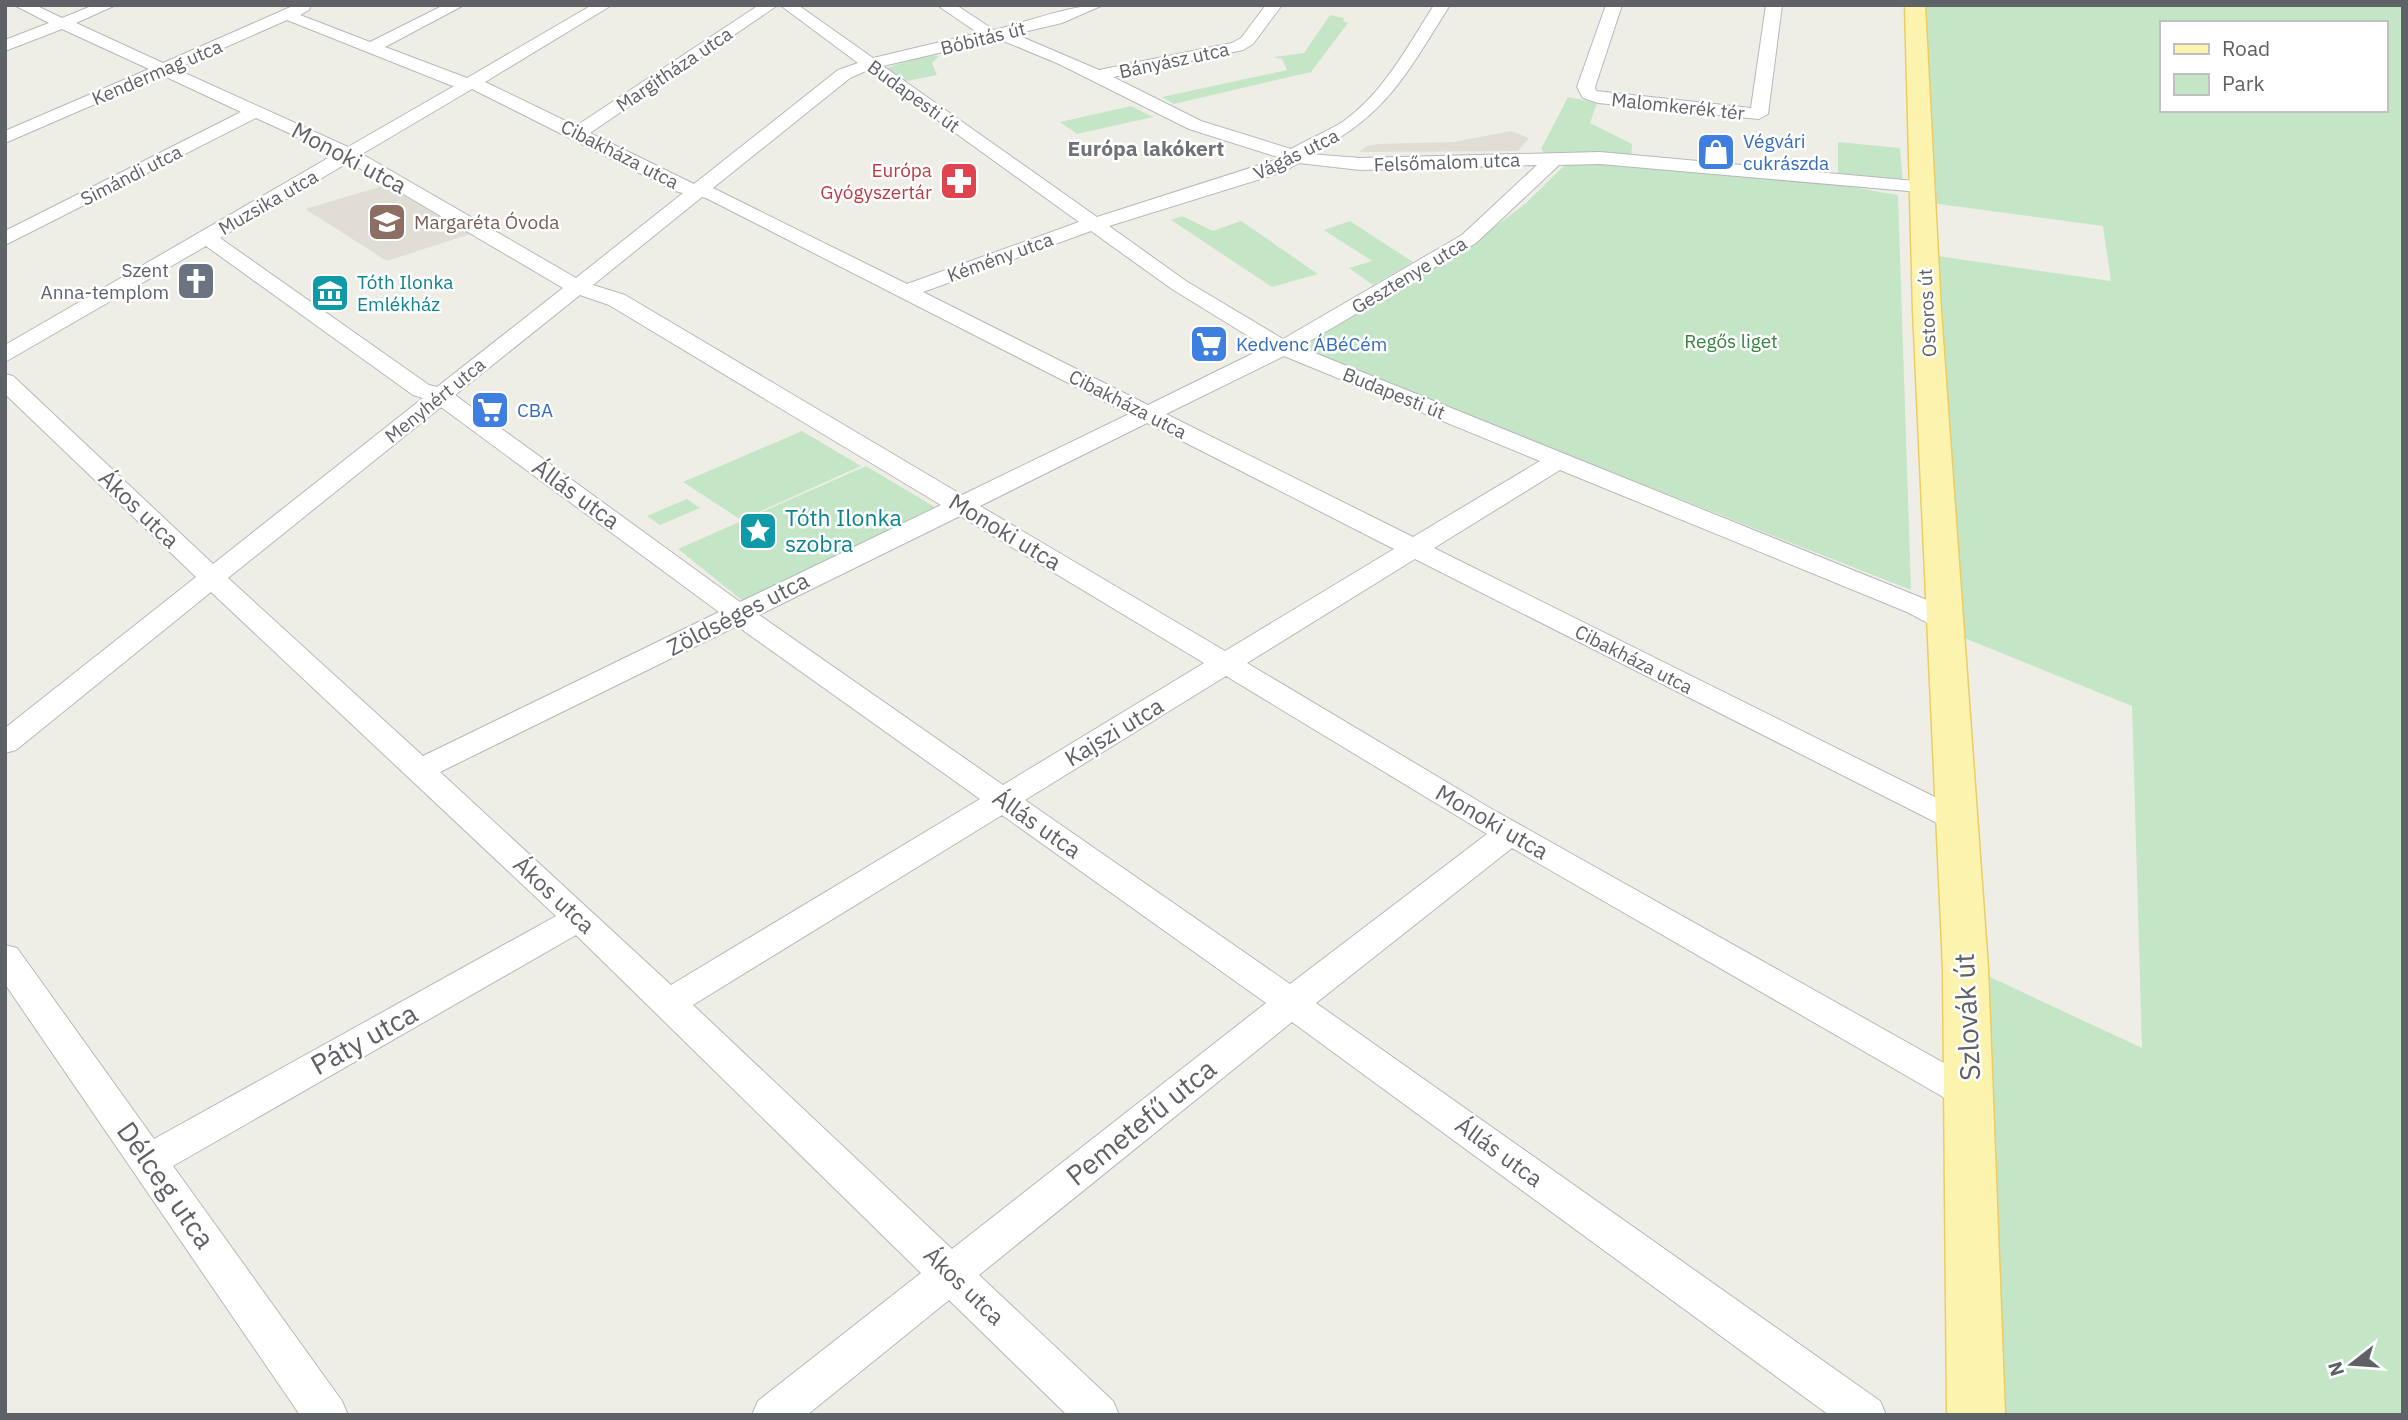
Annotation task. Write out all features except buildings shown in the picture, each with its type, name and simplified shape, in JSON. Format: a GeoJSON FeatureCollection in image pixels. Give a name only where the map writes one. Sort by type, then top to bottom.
{"type":"FeatureCollection","features":[{"type":"Feature","properties":{"kind":"main road","name":"Ostoros út"},"geometry":{"type":"LineString","coordinates":[[1915,5],[1919,186],[1945,621]]}},
{"type":"Feature","properties":{"kind":"main road","name":"Szlovák út"},"geometry":{"type":"LineString","coordinates":[[1945,621],[1958,821],[1970,1095],[1976,1415]]}},
{"type":"Feature","properties":{"kind":"street","name":"Monoki utca"},"geometry":{"type":"LineString","coordinates":[[22,5],[349,155],[575,286],[617,300],[1510,833],[1970,1095]]}},
{"type":"Feature","properties":{"kind":"street"},"geometry":{"type":"LineString","coordinates":[[5,46],[108,5]]}},
{"type":"Feature","properties":{"kind":"street"},"geometry":{"type":"LineString","coordinates":[[373,47],[456,5]]}},
{"type":"Feature","properties":{"kind":"street","name":"Muzsika utca"},"geometry":{"type":"LineString","coordinates":[[5,355],[604,5]]}},
{"type":"Feature","properties":{"kind":"street","name":"Margitháza utca"},"geometry":{"type":"LineString","coordinates":[[578,133],[770,5]]}},
{"type":"Feature","properties":{"kind":"street","name":"Budapesti út"},"geometry":{"type":"LineString","coordinates":[[788,5],[1179,285],[1283,348],[1917,606],[1945,621]]}},
{"type":"Feature","properties":{"kind":"street","name":"Felsőmalom utca"},"geometry":{"type":"LineString","coordinates":[[945,5],[997,35],[1096,76],[1217,134],[1299,156],[1360,164],[1555,158],[1636,161],[1919,186]]}},
{"type":"Feature","properties":{"kind":"street","name":"Bóbitás út"},"geometry":{"type":"LineString","coordinates":[[869,64],[997,35],[1095,5]]}},
{"type":"Feature","properties":{"kind":"street","name":"Bányász utca"},"geometry":{"type":"LineString","coordinates":[[1096,76],[1237,47],[1247,41],[1274,5]]}},
{"type":"Feature","properties":{"kind":"street","name":"Vágás utca"},"geometry":{"type":"LineString","coordinates":[[1094,224],[1233,183],[1299,156],[1298,152],[1329,139],[1363,118],[1385,95],[1441,5]]}},
{"type":"Feature","properties":{"kind":"street","name":"Malomkerék tér"},"geometry":{"type":"LineString","coordinates":[[1614,5],[1586,88],[1589,94],[1598,98],[1759,114],[1774,5]]}},
{"type":"Feature","properties":{"kind":"street","name":"Cibakháza utca"},"geometry":{"type":"LineString","coordinates":[[297,10],[373,47],[470,84],[482,86],[682,187],[712,193],[1958,821]]}},
{"type":"Feature","properties":{"kind":"street","name":"Kendermag utca"},"geometry":{"type":"LineString","coordinates":[[5,138],[297,10]]}},
{"type":"Feature","properties":{"kind":"street","name":"Menyhért utca"},"geometry":{"type":"LineString","coordinates":[[5,743],[844,74],[869,64]]}},
{"type":"Feature","properties":{"kind":"street","name":"Simándi utca"},"geometry":{"type":"LineString","coordinates":[[5,239],[256,111]]}},
{"type":"Feature","properties":{"kind":"street","name":"Gesztenye utca"},"geometry":{"type":"LineString","coordinates":[[1283,348],[1469,239],[1555,158]]}},
{"type":"Feature","properties":{"kind":"street","name":"Kémény utca"},"geometry":{"type":"LineString","coordinates":[[908,292],[1039,241],[1094,224]]}},
{"type":"Feature","properties":{"kind":"street","name":"Állás utca"},"geometry":{"type":"LineString","coordinates":[[207,238],[421,390],[441,396],[738,614],[1292,1003],[1864,1415]]}},
{"type":"Feature","properties":{"kind":"street","name":"Zöldséges utca"},"geometry":{"type":"LineString","coordinates":[[419,770],[1283,348]]}},
{"type":"Feature","properties":{"kind":"street","name":"Ákos utca"},"geometry":{"type":"LineString","coordinates":[[5,382],[579,918],[1097,1415]]}},
{"type":"Feature","properties":{"kind":"street","name":"Kajszi utca"},"geometry":{"type":"LineString","coordinates":[[668,1003],[1559,460]]}},
{"type":"Feature","properties":{"kind":"street","name":"Pemetefű utca"},"geometry":{"type":"LineString","coordinates":[[774,1415],[1510,833]]}},
{"type":"Feature","properties":{"kind":"street","name":"Páty utca"},"geometry":{"type":"LineString","coordinates":[[149,1161],[579,918]]}},
{"type":"Feature","properties":{"kind":"street","name":"Délceg utca"},"geometry":{"type":"LineString","coordinates":[[5,957],[326,1415]]}},
{"type":"Feature","properties":{"kind":"shaded area"},"geometry":{"type":"Polygon","coordinates":[[[1511,131],[1529,138],[1518,151],[1359,152],[1367,146],[1377,144],[1454,142],[1511,131]]]}},
{"type":"Feature","properties":{"kind":"shaded area","name":"Margaréta Óvoda"},"geometry":{"type":"Polygon","coordinates":[[[386,185],[470,234],[387,261],[305,209],[386,185]]]}},
{"type":"Feature","properties":{"kind":"green space"},"geometry":{"type":"Polygon","coordinates":[[[1920,5],[2403,5],[2403,1415],[1995,1415],[1977,971],[2142,1048],[2132,706],[1954,634],[1930,255],[2111,281],[2103,226],[1931,203],[1920,5]]]}},
{"type":"Feature","properties":{"kind":"green space"},"geometry":{"type":"Polygon","coordinates":[[[1330,15],[1344,18],[1343,21],[1348,23],[1311,72],[1174,104],[1162,97],[1287,70],[1282,59],[1274,57],[1304,53],[1330,15]]]}},
{"type":"Feature","properties":{"kind":"green space"},"geometry":{"type":"Polygon","coordinates":[[[924,55],[939,56],[932,63],[937,75],[903,82],[884,69],[924,55]]]}},
{"type":"Feature","properties":{"kind":"green space"},"geometry":{"type":"Polygon","coordinates":[[[1568,97],[1597,103],[1590,123],[1632,144],[1631,159],[1545,154],[1541,149],[1568,97]]]}},
{"type":"Feature","properties":{"kind":"green space"},"geometry":{"type":"Polygon","coordinates":[[[1131,106],[1153,117],[1077,134],[1060,122],[1131,106]]]}},
{"type":"Feature","properties":{"kind":"green space"},"geometry":{"type":"Polygon","coordinates":[[[1838,142],[1900,148],[1903,183],[1838,177],[1838,142]]]}},
{"type":"Feature","properties":{"kind":"green space","name":"Regős liget"},"geometry":{"type":"Polygon","coordinates":[[[1569,161],[1828,183],[1898,195],[1911,590],[1291,346],[1476,241],[1525,204],[1569,161]]]}},
{"type":"Feature","properties":{"kind":"green space"},"geometry":{"type":"Polygon","coordinates":[[[1182,216],[1213,231],[1241,221],[1318,274],[1272,287],[1171,220],[1182,216]]]}},
{"type":"Feature","properties":{"kind":"green space"},"geometry":{"type":"Polygon","coordinates":[[[1350,221],[1413,262],[1373,285],[1349,268],[1372,261],[1324,230],[1350,221]]]}},
{"type":"Feature","properties":{"kind":"green space"},"geometry":{"type":"Polygon","coordinates":[[[802,431],[861,466],[741,520],[683,482],[802,431]]]}},
{"type":"Feature","properties":{"kind":"green space"},"geometry":{"type":"Polygon","coordinates":[[[866,466],[938,509],[743,601],[678,549],[866,466]]]}},
{"type":"Feature","properties":{"kind":"green space"},"geometry":{"type":"Polygon","coordinates":[[[687,499],[700,508],[660,525],[647,516],[687,499]]]}},
{"type":"Feature","properties":{"kind":"place","name":"Végvári cukrászda"},"geometry":{"type":"Point","coordinates":[1716,152]}},
{"type":"Feature","properties":{"kind":"place","name":"Európa Gyógyszertár"},"geometry":{"type":"Point","coordinates":[959,181]}},
{"type":"Feature","properties":{"kind":"place","name":"Margaréta Óvoda"},"geometry":{"type":"Point","coordinates":[387,222]}},
{"type":"Feature","properties":{"kind":"place","name":"Szent Anna-templom"},"geometry":{"type":"Point","coordinates":[196,281]}},
{"type":"Feature","properties":{"kind":"place","name":"Tóth Ilonka Emlékház"},"geometry":{"type":"Point","coordinates":[330,293]}},
{"type":"Feature","properties":{"kind":"place","name":"Kedvenc ÁBéCém"},"geometry":{"type":"Point","coordinates":[1209,344]}},
{"type":"Feature","properties":{"kind":"place","name":"CBA"},"geometry":{"type":"Point","coordinates":[490,410]}},
{"type":"Feature","properties":{"kind":"place","name":"Tóth Ilonka szobra"},"geometry":{"type":"Point","coordinates":[758,531]}},
{"type":"Feature","properties":{"kind":"district","name":"Európa lakókert"},"geometry":{"type":"Point","coordinates":[1146,149]}}]}
